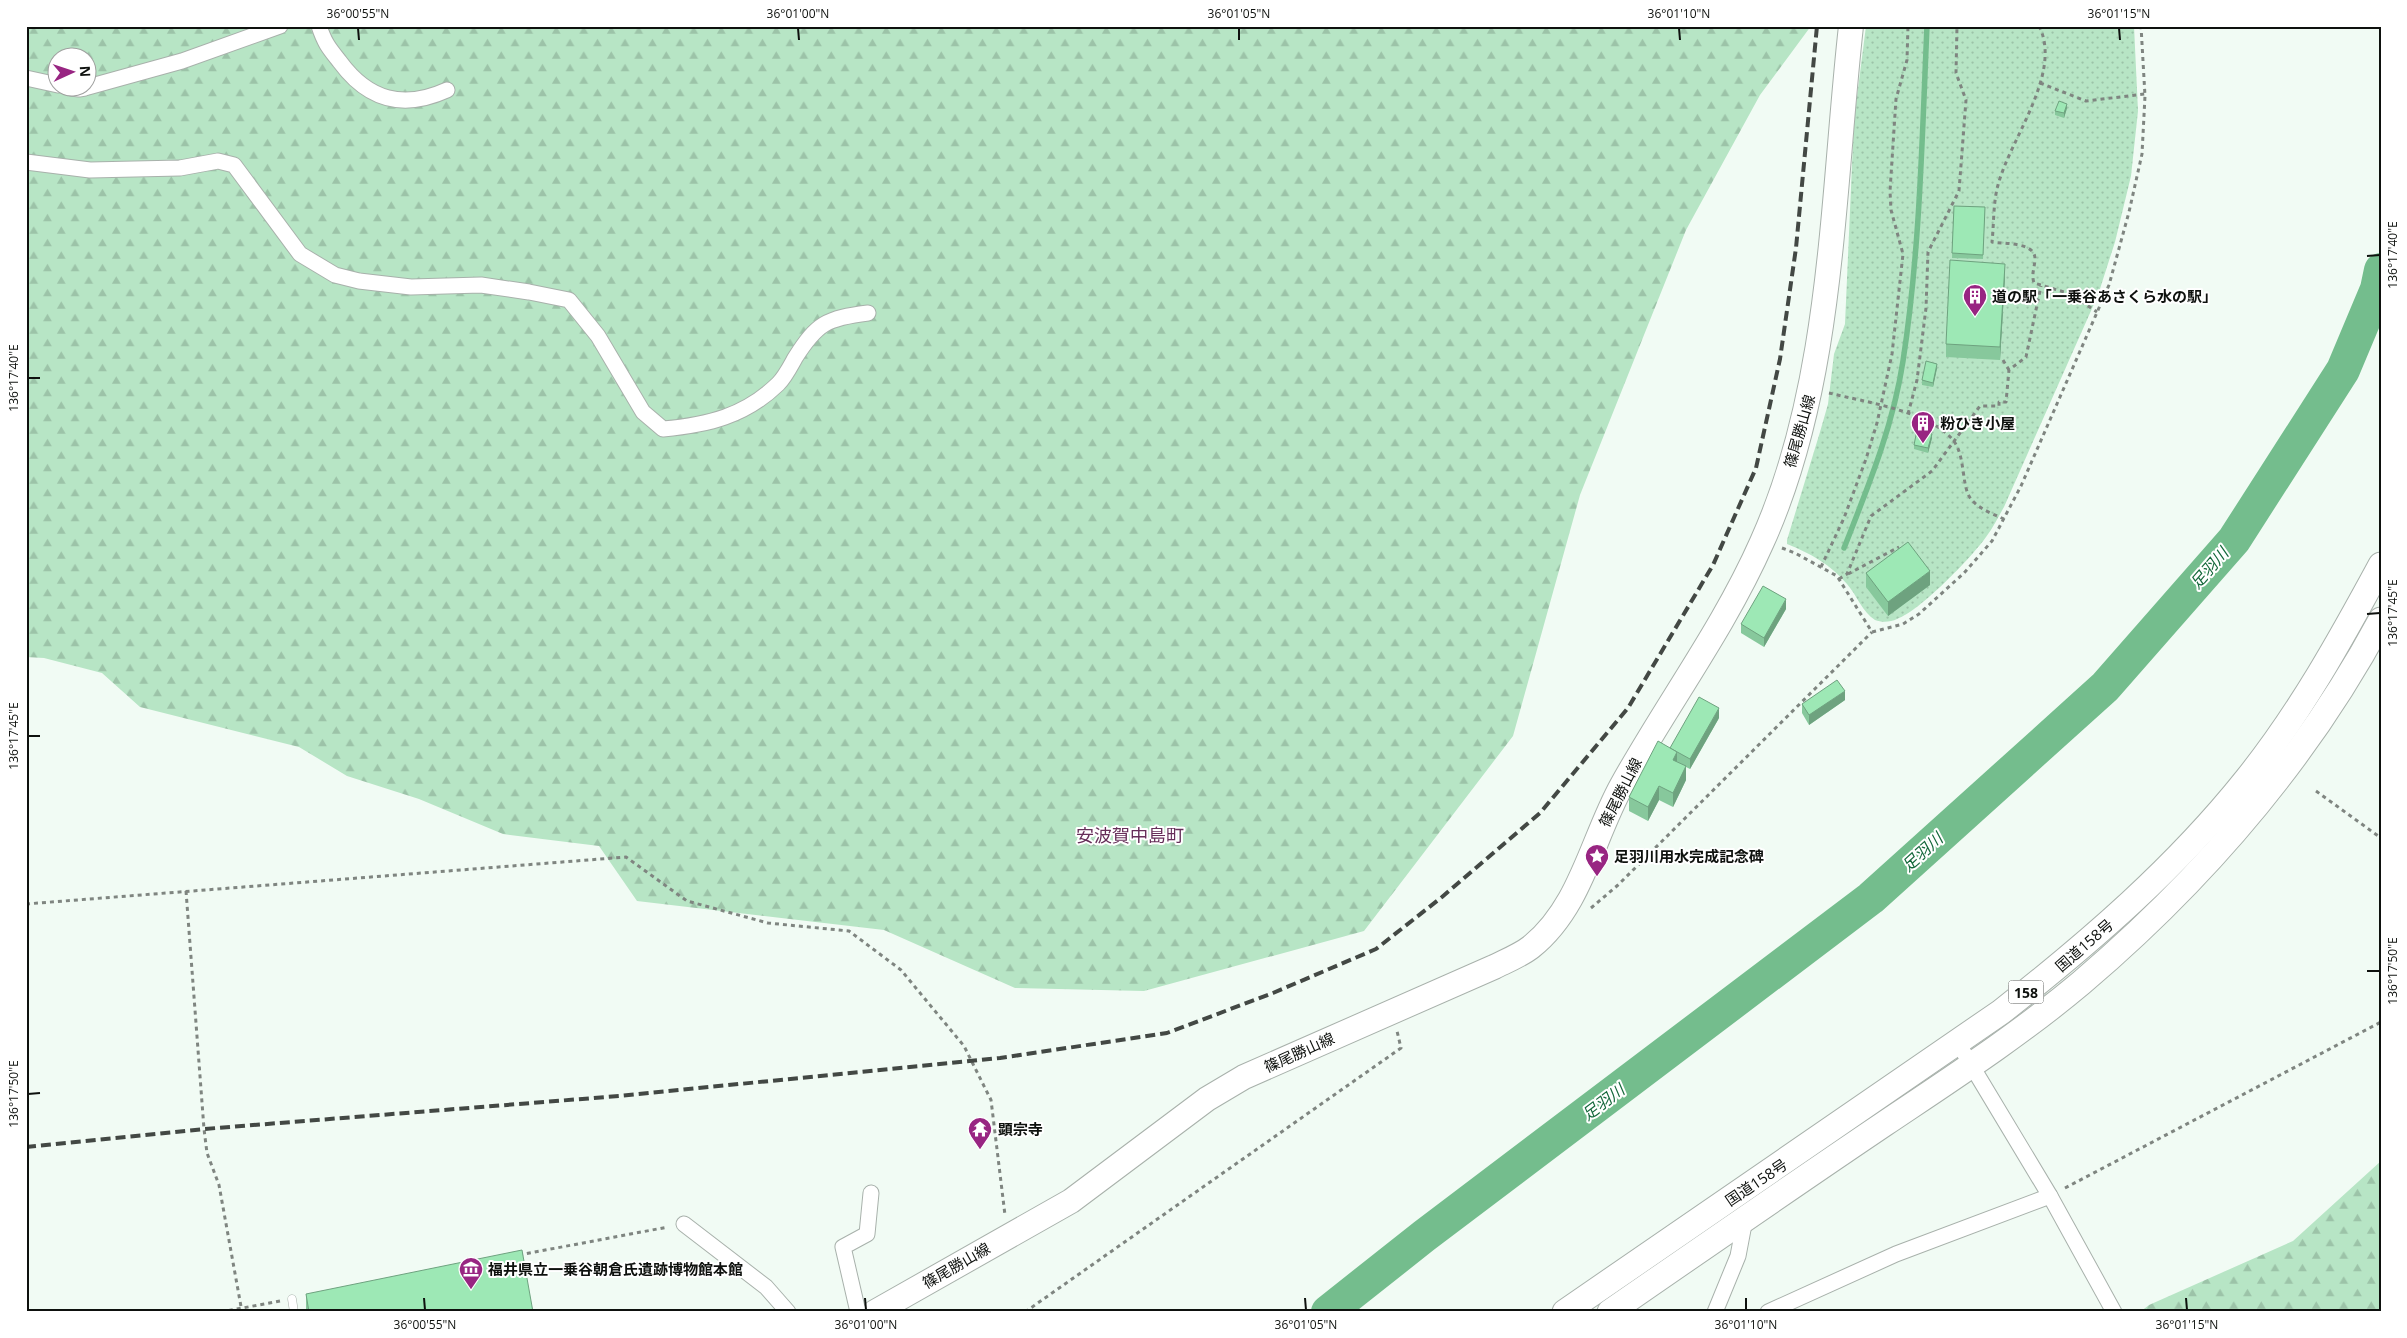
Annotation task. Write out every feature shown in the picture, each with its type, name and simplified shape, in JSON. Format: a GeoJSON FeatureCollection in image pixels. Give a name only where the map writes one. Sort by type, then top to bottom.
{"type":"FeatureCollection","features":[{"type":"Feature","properties":{"kind":"highway","name":"国道158号"},"geometry":{"type":"LineString","coordinates":[[1565,1312],[1958,1043],[2064,962],[2136,899],[2193,842],[2248,779],[2297,711],[2342,639],[2381,565]]}},
{"type":"Feature","properties":{"kind":"highway","name":"国道158号"},"geometry":{"type":"LineString","coordinates":[[1610,1312],[2014,1036],[2080,984],[2151,920],[2211,859],[2268,793],[2317,726],[2362,656],[2381,620]]}},
{"type":"Feature","properties":{"kind":"main road","name":"篠尾勝山線"},"geometry":{"type":"LineString","coordinates":[[875,1312],[1071,1201],[1207,1098],[1244,1077],[1494,966],[1530,948],[1548,930],[1573,895],[1611,805],[1654,727],[1702,653],[1736,595],[1762,541],[1796,446],[1811,389],[1822,317],[1851,26]]}},
{"type":"Feature","properties":{"kind":"street"},"geometry":{"type":"LineString","coordinates":[[98,84],[182,61],[280,26]]}},
{"type":"Feature","properties":{"kind":"street"},"geometry":{"type":"LineString","coordinates":[[319,26],[325,45],[350,77],[367,91],[392,100],[433,97],[447,90]]}},
{"type":"Feature","properties":{"kind":"street"},"geometry":{"type":"LineString","coordinates":[[26,78],[48,83]]}},
{"type":"Feature","properties":{"kind":"street"},"geometry":{"type":"LineString","coordinates":[[26,162],[90,170],[180,168],[218,161],[234,165],[300,254],[336,275],[359,281],[411,287],[481,285],[569,300],[598,336],[643,412],[663,429],[697,426],[731,417],[770,392],[780,382],[810,334],[838,316],[868,313]]}},
{"type":"Feature","properties":{"kind":"street"},"geometry":{"type":"LineString","coordinates":[[1958,1043],[2050,1196],[2114,1312]]}},
{"type":"Feature","properties":{"kind":"street"},"geometry":{"type":"LineString","coordinates":[[858,1312],[843,1247],[867,1234],[871,1193]]}},
{"type":"Feature","properties":{"kind":"street"},"geometry":{"type":"LineString","coordinates":[[1768,1312],[1896,1254],[2050,1196]]}},
{"type":"Feature","properties":{"kind":"street"},"geometry":{"type":"LineString","coordinates":[[1715,1312],[1738,1256],[1745,1219]]}},
{"type":"Feature","properties":{"kind":"street"},"geometry":{"type":"LineString","coordinates":[[684,1224],[766,1287],[788,1312]]}},
{"type":"Feature","properties":{"kind":"lane"},"geometry":{"type":"LineString","coordinates":[[292,1299],[294,1312]]}},
{"type":"Feature","properties":{"kind":"path"},"geometry":{"type":"LineString","coordinates":[[1821,567],[1844,518],[1866,459],[1881,405],[1892,354],[1903,254],[1891,210],[1890,191],[1896,99],[1907,60],[1908,26]]}},
{"type":"Feature","properties":{"kind":"path"},"geometry":{"type":"LineString","coordinates":[[1908,414],[1917,380],[1926,308],[1928,252],[1959,191],[1966,100],[1956,73],[1957,26]]}},
{"type":"Feature","properties":{"kind":"path"},"geometry":{"type":"LineString","coordinates":[[2039,26],[2045,38],[2046,56],[2040,83],[1997,186],[1992,242],[2027,246],[2033,252],[2035,258],[2032,277],[2034,282],[2041,286],[2071,294],[2097,312]]}},
{"type":"Feature","properties":{"kind":"path"},"geometry":{"type":"LineString","coordinates":[[1588,910],[1618,885],[1872,632],[1904,624],[1919,614],[1964,573],[1992,541],[2022,486],[2109,285],[2142,154],[2144,94],[2141,26]]}},
{"type":"Feature","properties":{"kind":"path"},"geometry":{"type":"LineString","coordinates":[[2040,83],[2086,101],[2144,94]]}},
{"type":"Feature","properties":{"kind":"path"},"geometry":{"type":"LineString","coordinates":[[2009,370],[2026,357],[2041,286]]}},
{"type":"Feature","properties":{"kind":"path"},"geometry":{"type":"LineString","coordinates":[[1847,574],[1871,516],[1932,472],[1980,406],[1999,406],[1999,402],[2006,402],[2009,370],[2003,360]]}},
{"type":"Feature","properties":{"kind":"path"},"geometry":{"type":"LineString","coordinates":[[1811,389],[1881,405],[1936,424],[1954,441],[1960,454],[1971,498],[1983,508],[2004,520]]}},
{"type":"Feature","properties":{"kind":"path"},"geometry":{"type":"LineString","coordinates":[[1762,541],[1795,553],[1839,579],[1872,632]]}},
{"type":"Feature","properties":{"kind":"path"},"geometry":{"type":"LineString","coordinates":[[1839,579],[1899,547]]}},
{"type":"Feature","properties":{"kind":"path"},"geometry":{"type":"LineString","coordinates":[[2316,791],[2381,838]]}},
{"type":"Feature","properties":{"kind":"path"},"geometry":{"type":"LineString","coordinates":[[26,904],[626,857],[687,901],[768,923],[849,931],[901,970],[964,1046],[991,1100],[1008,1236]]}},
{"type":"Feature","properties":{"kind":"path"},"geometry":{"type":"LineString","coordinates":[[186,891],[207,1153],[219,1185],[242,1310]]}},
{"type":"Feature","properties":{"kind":"path"},"geometry":{"type":"LineString","coordinates":[[1025,1312],[1401,1048],[1393,1011]]}},
{"type":"Feature","properties":{"kind":"path"},"geometry":{"type":"LineString","coordinates":[[2050,1196],[2381,1022]]}},
{"type":"Feature","properties":{"kind":"path"},"geometry":{"type":"LineString","coordinates":[[518,1256],[684,1224]]}},
{"type":"Feature","properties":{"kind":"path"},"geometry":{"type":"LineString","coordinates":[[221,1312],[242,1310],[292,1299]]}},
{"type":"Feature","properties":{"kind":"green space"},"geometry":{"type":"Polygon","coordinates":[[[26,26],[1811,26],[1760,95],[1686,230],[1580,495],[1513,736],[1364,931],[1144,991],[1015,988],[884,930],[637,901],[599,846],[503,834],[419,799],[347,776],[299,747],[140,707],[102,673],[44,658],[26,657],[26,26]]]}},
{"type":"Feature","properties":{"kind":"green space"},"geometry":{"type":"Polygon","coordinates":[[[1866,26],[2134,26],[2138,111],[2131,176],[2115,242],[2098,295],[2004,507],[1991,530],[1958,570],[1919,606],[1895,620],[1886,622],[1875,620],[1871,617],[1847,584],[1827,565],[1804,551],[1787,544],[1828,404],[1834,354],[1845,324],[1854,120],[1866,26]]]}},
{"type":"Feature","properties":{"kind":"green space"},"geometry":{"type":"Polygon","coordinates":[[[2381,1161],[2381,1312],[2140,1312],[2149,1305],[2293,1241],[2381,1161]]]}},
{"type":"Feature","properties":{"kind":"building"},"geometry":{"type":"Polygon","coordinates":[[[2059,101],[2067,104],[2064,113],[2055,111],[2059,101]]]}},
{"type":"Feature","properties":{"kind":"building"},"geometry":{"type":"Polygon","coordinates":[[[1954,206],[1985,207],[1983,255],[1952,253],[1954,206]]]}},
{"type":"Feature","properties":{"kind":"building","name":"道の駅「一乗谷あさくら水の駅」"},"geometry":{"type":"Polygon","coordinates":[[[1950,260],[2005,264],[2000,347],[1946,344],[1950,260]]]}},
{"type":"Feature","properties":{"kind":"building"},"geometry":{"type":"Polygon","coordinates":[[[1926,361],[1937,364],[1933,383],[1922,380],[1926,361]]]}},
{"type":"Feature","properties":{"kind":"building","name":"粉ひき小屋"},"geometry":{"type":"Polygon","coordinates":[[[1917,430],[1932,434],[1928,448],[1914,445],[1917,430]]]}},
{"type":"Feature","properties":{"kind":"building"},"geometry":{"type":"Polygon","coordinates":[[[1908,542],[1930,571],[1888,602],[1866,573],[1908,542]]]}},
{"type":"Feature","properties":{"kind":"building"},"geometry":{"type":"Polygon","coordinates":[[[1763,586],[1786,599],[1764,638],[1741,624],[1763,586]]]}},
{"type":"Feature","properties":{"kind":"building"},"geometry":{"type":"Polygon","coordinates":[[[1837,680],[1845,691],[1809,715],[1802,704],[1837,680]]]}},
{"type":"Feature","properties":{"kind":"building"},"geometry":{"type":"Polygon","coordinates":[[[1699,697],[1719,708],[1690,759],[1670,748],[1699,697]]]}},
{"type":"Feature","properties":{"kind":"building"},"geometry":{"type":"Polygon","coordinates":[[[1658,741],[1677,752],[1673,760],[1686,766],[1673,793],[1659,786],[1648,807],[1629,797],[1658,741]]]}},
{"type":"Feature","properties":{"kind":"building"},"geometry":{"type":"Polygon","coordinates":[[[522,1250],[533,1312],[309,1312],[306,1294],[522,1250]]]}},
{"type":"Feature","properties":{"kind":"waterway"},"geometry":{"type":"LineString","coordinates":[[1844,548],[1871,479],[1886,433],[1899,385],[1903,361],[1917,236],[1927,26]]}},
{"type":"Feature","properties":{"kind":"waterway","name":"足羽川"},"geometry":{"type":"LineString","coordinates":[[1328,1312],[1424,1236],[1871,898],[2105,687],[2234,540],[2343,370],[2377,289],[2381,270]]}},
{"type":"Feature","properties":{"kind":"railway"},"geometry":{"type":"LineString","coordinates":[[26,1147],[204,1129],[619,1096],[1000,1058],[1167,1033],[1273,993],[1376,949],[1442,897],[1540,813],[1628,708],[1713,565],[1756,468],[1780,359],[1796,248],[1817,26]]}},
{"type":"Feature","properties":{"kind":"place","name":"道の駅「一乗谷あさくら水の駅」"},"geometry":{"type":"Point","coordinates":[1975,317]}},
{"type":"Feature","properties":{"kind":"place","name":"粉ひき小屋"},"geometry":{"type":"Point","coordinates":[1923,444]}},
{"type":"Feature","properties":{"kind":"place","name":"足羽川用水完成記念碑"},"geometry":{"type":"Point","coordinates":[1597,877]}},
{"type":"Feature","properties":{"kind":"place","name":"顕宗寺"},"geometry":{"type":"Point","coordinates":[980,1150]}},
{"type":"Feature","properties":{"kind":"place","name":"福井県立一乗谷朝倉氏遺跡博物館本館"},"geometry":{"type":"Point","coordinates":[471,1290]}},
{"type":"Feature","properties":{"kind":"district","name":"安波賀中島町"},"geometry":{"type":"Point","coordinates":[1130,835]}}]}
